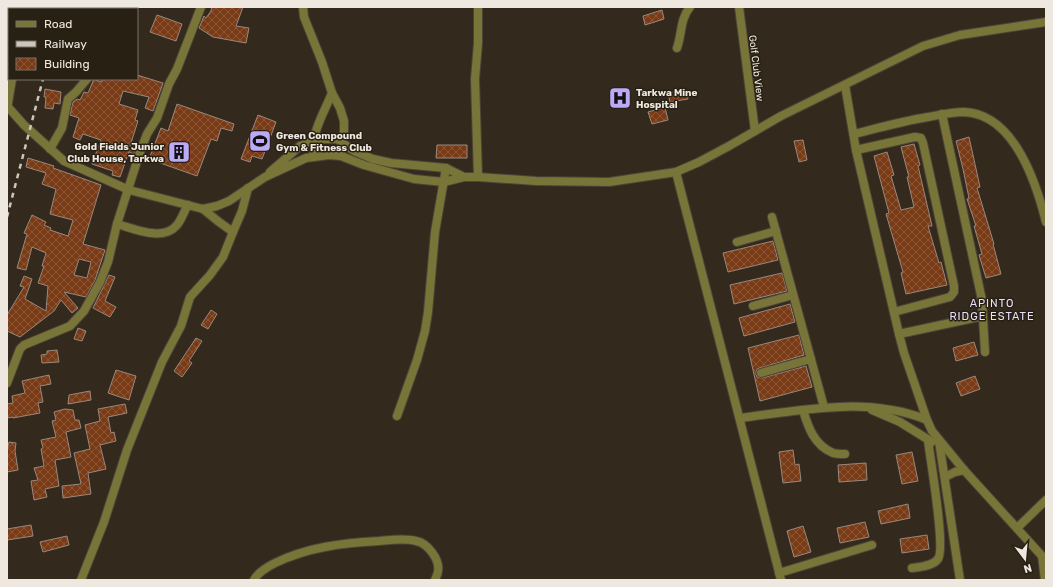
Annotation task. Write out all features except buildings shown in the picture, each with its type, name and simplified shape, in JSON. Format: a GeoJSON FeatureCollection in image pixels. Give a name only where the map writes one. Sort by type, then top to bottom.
{"type":"FeatureCollection","features":[{"type":"Feature","properties":{"kind":"street"},"geometry":{"type":"LineString","coordinates":[[7,383],[20,349],[24,345],[70,326],[84,311],[100,282],[108,262],[139,155],[147,134],[157,118],[169,84],[177,69],[201,7]]}},
{"type":"Feature","properties":{"kind":"street"},"geometry":{"type":"LineString","coordinates":[[303,7],[304,17],[344,121],[341,156]]}},
{"type":"Feature","properties":{"kind":"street"},"geometry":{"type":"LineString","coordinates":[[478,7],[478,43],[475,79],[478,177]]}},
{"type":"Feature","properties":{"kind":"street"},"geometry":{"type":"LineString","coordinates":[[677,48],[682,24],[686,12],[690,7]]}},
{"type":"Feature","properties":{"kind":"street","name":"Golf Club View"},"geometry":{"type":"LineString","coordinates":[[740,7],[755,131]]}},
{"type":"Feature","properties":{"kind":"street"},"geometry":{"type":"LineString","coordinates":[[265,178],[300,146],[313,140],[337,139],[354,151],[414,179],[444,182],[464,177],[478,177],[536,181],[609,182],[676,172],[699,162],[781,116],[923,46],[960,35],[1046,22]]}},
{"type":"Feature","properties":{"kind":"street"},"geometry":{"type":"LineString","coordinates":[[12,80],[8,108],[24,125],[64,161],[129,190],[203,209],[233,232]]}},
{"type":"Feature","properties":{"kind":"street"},"geometry":{"type":"LineString","coordinates":[[50,149],[62,128],[68,99],[86,80]]}},
{"type":"Feature","properties":{"kind":"street"},"geometry":{"type":"LineString","coordinates":[[845,85],[856,150],[899,334],[927,420],[939,440],[964,470],[1044,558],[1045,580]]}},
{"type":"Feature","properties":{"kind":"street"},"geometry":{"type":"LineString","coordinates":[[314,156],[313,140],[332,93]]}},
{"type":"Feature","properties":{"kind":"street"},"geometry":{"type":"LineString","coordinates":[[854,134],[942,114],[965,112],[987,118],[1000,127],[1017,148],[1031,174],[1040,197],[1046,222]]}},
{"type":"Feature","properties":{"kind":"street"},"geometry":{"type":"LineString","coordinates":[[942,114],[982,300],[985,352]]}},
{"type":"Feature","properties":{"kind":"street"},"geometry":{"type":"LineString","coordinates":[[856,150],[915,137],[921,138],[923,143],[954,286],[954,292],[950,297],[894,312]]}},
{"type":"Feature","properties":{"kind":"street"},"geometry":{"type":"LineString","coordinates":[[203,209],[218,206],[229,201],[265,178],[306,158],[314,156],[341,156],[364,165],[446,168],[464,177]]}},
{"type":"Feature","properties":{"kind":"street"},"geometry":{"type":"LineString","coordinates":[[397,416],[417,360],[425,331],[435,232],[446,168]]}},
{"type":"Feature","properties":{"kind":"street"},"geometry":{"type":"LineString","coordinates":[[676,172],[780,576],[872,545]]}},
{"type":"Feature","properties":{"kind":"street"},"geometry":{"type":"LineString","coordinates":[[81,580],[104,522],[127,450],[162,362],[181,326],[190,297],[210,275],[223,257],[242,211],[248,188]]}},
{"type":"Feature","properties":{"kind":"street"},"geometry":{"type":"LineString","coordinates":[[118,224],[160,234],[169,231],[177,225],[188,205]]}},
{"type":"Feature","properties":{"kind":"street"},"geometry":{"type":"LineString","coordinates":[[772,217],[824,407]]}},
{"type":"Feature","properties":{"kind":"street"},"geometry":{"type":"LineString","coordinates":[[737,242],[776,231]]}},
{"type":"Feature","properties":{"kind":"street"},"geometry":{"type":"LineString","coordinates":[[753,306],[793,295]]}},
{"type":"Feature","properties":{"kind":"street"},"geometry":{"type":"LineString","coordinates":[[899,334],[983,316]]}},
{"type":"Feature","properties":{"kind":"street"},"geometry":{"type":"LineString","coordinates":[[761,373],[811,359]]}},
{"type":"Feature","properties":{"kind":"street"},"geometry":{"type":"LineString","coordinates":[[740,418],[824,407],[868,408],[899,411],[927,420]]}},
{"type":"Feature","properties":{"kind":"street"},"geometry":{"type":"LineString","coordinates":[[868,408],[900,422],[941,449]]}},
{"type":"Feature","properties":{"kind":"street"},"geometry":{"type":"LineString","coordinates":[[803,410],[811,433],[819,443],[833,453],[845,454]]}},
{"type":"Feature","properties":{"kind":"street"},"geometry":{"type":"LineString","coordinates":[[912,568],[933,564],[937,561],[940,554],[939,526],[928,440]]}},
{"type":"Feature","properties":{"kind":"street"},"geometry":{"type":"LineString","coordinates":[[939,440],[946,478],[960,580]]}},
{"type":"Feature","properties":{"kind":"street"},"geometry":{"type":"LineString","coordinates":[[946,478],[955,472],[964,470]]}},
{"type":"Feature","properties":{"kind":"street"},"geometry":{"type":"LineString","coordinates":[[1018,528],[1046,500]]}},
{"type":"Feature","properties":{"kind":"street"},"geometry":{"type":"LineString","coordinates":[[254,580],[256,575],[268,566],[287,557],[312,549],[354,542],[392,540],[417,541],[429,549],[436,560],[438,571],[435,580]]}},
{"type":"Feature","properties":{"kind":"railway"},"geometry":{"type":"LineString","coordinates":[[7,217],[43,80]]}},
{"type":"Feature","properties":{"kind":"place","name":"Tarkwa Mine Hospital"},"geometry":{"type":"Point","coordinates":[620,98]}},
{"type":"Feature","properties":{"kind":"place","name":"Green Compound Gym & Fitness Club"},"geometry":{"type":"Point","coordinates":[260,141]}},
{"type":"Feature","properties":{"kind":"place","name":"Gold Fields Junior Club House, Tarkwa"},"geometry":{"type":"Point","coordinates":[179,152]}},
{"type":"Feature","properties":{"kind":"district","name":"APINTO RIDGE ESTATE"},"geometry":{"type":"Point","coordinates":[992,309]}}]}
